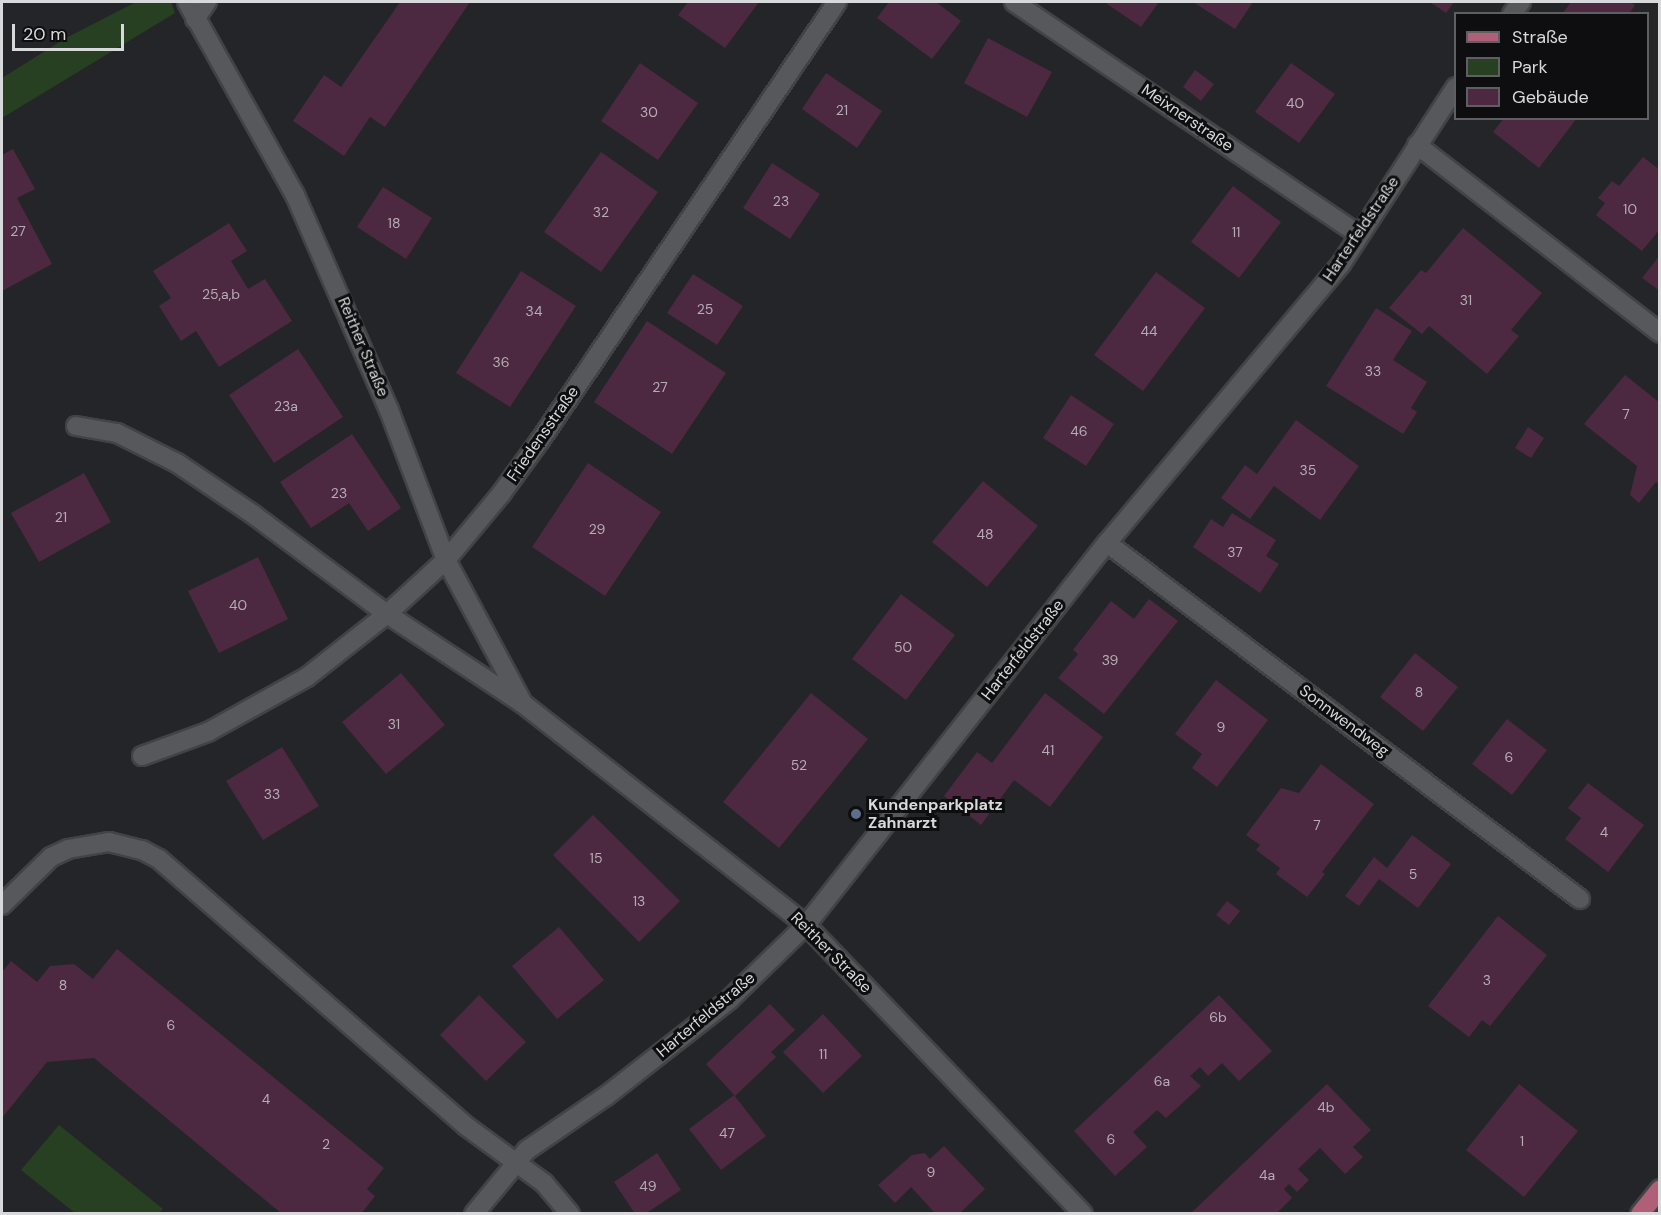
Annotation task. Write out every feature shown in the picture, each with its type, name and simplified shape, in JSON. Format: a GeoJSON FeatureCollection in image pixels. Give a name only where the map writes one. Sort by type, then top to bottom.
{"type":"FeatureCollection","features":[{"type":"Feature","properties":{"kind":"main road"},"geometry":{"type":"LineString","coordinates":[[1640,1214],[1659,1189]]}},
{"type":"Feature","properties":{"kind":"street","name":"Reither Straße"},"geometry":{"type":"LineString","coordinates":[[188,2],[195,19],[295,195],[389,410],[446,560],[522,703]]}},
{"type":"Feature","properties":{"kind":"street"},"geometry":{"type":"LineString","coordinates":[[195,19],[207,2]]}},
{"type":"Feature","properties":{"kind":"street","name":"Friedensstraße"},"geometry":{"type":"LineString","coordinates":[[142,756],[208,732],[307,676],[387,614],[446,560],[501,494],[541,439],[837,2]]}},
{"type":"Feature","properties":{"kind":"street","name":"Meixnerstraße"},"geometry":{"type":"LineString","coordinates":[[1014,2],[1359,235]]}},
{"type":"Feature","properties":{"kind":"street","name":"Harterfeldstraße"},"geometry":{"type":"LineString","coordinates":[[474,1214],[522,1156],[606,1096],[730,999],[806,925],[1107,543],[1341,264],[1454,89]]}},
{"type":"Feature","properties":{"kind":"street"},"geometry":{"type":"LineString","coordinates":[[1417,145],[1659,333]]}},
{"type":"Feature","properties":{"kind":"street","name":"Reither Straße"},"geometry":{"type":"LineString","coordinates":[[76,426],[117,433],[177,463],[254,515],[387,614],[522,703],[806,925],[1083,1214]]}},
{"type":"Feature","properties":{"kind":"street","name":"Sonnwendweg"},"geometry":{"type":"LineString","coordinates":[[1107,543],[1580,899]]}},
{"type":"Feature","properties":{"kind":"street"},"geometry":{"type":"LineString","coordinates":[[2,905],[51,857],[68,849],[109,842],[142,850],[175,870],[466,1126],[522,1156],[570,1214]]}},
{"type":"Feature","properties":{"kind":"green space"},"geometry":{"type":"Polygon","coordinates":[[[136,2],[171,2],[175,13],[2,118],[2,78],[66,38],[136,2]]]}},
{"type":"Feature","properties":{"kind":"green space"},"geometry":{"type":"Polygon","coordinates":[[[59,1125],[163,1209],[159,1213],[75,1213],[21,1170],[59,1125]]]}},
{"type":"Feature","properties":{"kind":"building"},"geometry":{"type":"Polygon","coordinates":[[[400,2],[470,2],[385,127],[370,117],[344,156],[293,121],[324,75],[341,87],[400,2]]]}},
{"type":"Feature","properties":{"kind":"building"},"geometry":{"type":"Polygon","coordinates":[[[688,2],[759,2],[725,48],[678,15],[688,2]]]}},
{"type":"Feature","properties":{"kind":"building"},"geometry":{"type":"Polygon","coordinates":[[[889,2],[936,2],[961,21],[932,59],[877,18],[889,2]]]}},
{"type":"Feature","properties":{"kind":"building"},"geometry":{"type":"Polygon","coordinates":[[[1108,2],[1159,2],[1141,27],[1107,4],[1108,2]]]}},
{"type":"Feature","properties":{"kind":"building"},"geometry":{"type":"Polygon","coordinates":[[[1193,2],[1253,2],[1235,29],[1193,2]]]}},
{"type":"Feature","properties":{"kind":"building"},"geometry":{"type":"Polygon","coordinates":[[[1430,2],[1454,2],[1446,13],[1430,2]]]}},
{"type":"Feature","properties":{"kind":"building"},"geometry":{"type":"Polygon","coordinates":[[[1571,2],[1630,2],[1635,5],[1630,12],[1564,12],[1571,2]]]}},
{"type":"Feature","properties":{"kind":"building"},"geometry":{"type":"Polygon","coordinates":[[[988,38],[1052,72],[1027,117],[964,83],[988,38]]]}},
{"type":"Feature","properties":{"kind":"building"},"geometry":{"type":"Polygon","coordinates":[[[640,63],[698,103],[658,160],[601,121],[640,63]]]}},
{"type":"Feature","properties":{"kind":"building"},"geometry":{"type":"Polygon","coordinates":[[[1291,63],[1335,94],[1299,143],[1255,112],[1291,63]]]}},
{"type":"Feature","properties":{"kind":"building"},"geometry":{"type":"Polygon","coordinates":[[[1195,70],[1214,84],[1201,101],[1183,87],[1195,70]]]}},
{"type":"Feature","properties":{"kind":"building"},"geometry":{"type":"Polygon","coordinates":[[[826,73],[882,111],[857,148],[802,109],[826,73]]]}},
{"type":"Feature","properties":{"kind":"building"},"geometry":{"type":"Polygon","coordinates":[[[1502,120],[1575,120],[1539,168],[1493,132],[1502,120]]]}},
{"type":"Feature","properties":{"kind":"building"},"geometry":{"type":"Polygon","coordinates":[[[13,149],[35,189],[17,198],[52,264],[2,291],[2,155],[13,149]]]}},
{"type":"Feature","properties":{"kind":"building"},"geometry":{"type":"Polygon","coordinates":[[[601,152],[658,192],[601,272],[544,232],[601,152]]]}},
{"type":"Feature","properties":{"kind":"building"},"geometry":{"type":"Polygon","coordinates":[[[1643,157],[1660,170],[1660,229],[1642,251],[1596,215],[1605,203],[1598,198],[1612,181],[1619,186],[1643,157]]]}},
{"type":"Feature","properties":{"kind":"building"},"geometry":{"type":"Polygon","coordinates":[[[772,163],[820,194],[790,239],[743,208],[772,163]]]}},
{"type":"Feature","properties":{"kind":"building"},"geometry":{"type":"Polygon","coordinates":[[[1233,186],[1281,222],[1239,278],[1191,242],[1233,186]]]}},
{"type":"Feature","properties":{"kind":"building"},"geometry":{"type":"Polygon","coordinates":[[[383,187],[432,218],[406,259],[357,227],[383,187]]]}},
{"type":"Feature","properties":{"kind":"building"},"geometry":{"type":"Polygon","coordinates":[[[229,223],[247,251],[231,261],[248,289],[265,279],[292,321],[219,367],[196,331],[181,341],[159,306],[171,298],[153,271],[229,223]]]}},
{"type":"Feature","properties":{"kind":"building"},"geometry":{"type":"Polygon","coordinates":[[[1463,228],[1542,293],[1511,330],[1519,336],[1487,374],[1429,326],[1422,334],[1389,308],[1421,270],[1426,273],[1463,228]]]}},
{"type":"Feature","properties":{"kind":"building"},"geometry":{"type":"Polygon","coordinates":[[[1660,255],[1660,291],[1642,278],[1660,255]]]}},
{"type":"Feature","properties":{"kind":"building"},"geometry":{"type":"Polygon","coordinates":[[[521,271],[576,306],[510,407],[456,373],[521,271]]]}},
{"type":"Feature","properties":{"kind":"building"},"geometry":{"type":"Polygon","coordinates":[[[1156,272],[1205,308],[1143,391],[1094,355],[1156,272]]]}},
{"type":"Feature","properties":{"kind":"building"},"geometry":{"type":"Polygon","coordinates":[[[693,274],[743,306],[717,345],[667,313],[693,274]]]}},
{"type":"Feature","properties":{"kind":"building"},"geometry":{"type":"Polygon","coordinates":[[[1376,308],[1412,331],[1393,360],[1427,382],[1411,408],[1417,412],[1403,434],[1326,386],[1376,308]]]}},
{"type":"Feature","properties":{"kind":"building"},"geometry":{"type":"Polygon","coordinates":[[[647,321],[726,373],[672,454],[594,402],[647,321]]]}},
{"type":"Feature","properties":{"kind":"building"},"geometry":{"type":"Polygon","coordinates":[[[298,349],[343,417],[274,463],[229,395],[298,349]]]}},
{"type":"Feature","properties":{"kind":"building"},"geometry":{"type":"Polygon","coordinates":[[[1625,375],[1660,403],[1660,485],[1656,482],[1639,503],[1630,495],[1637,466],[1584,424],[1625,375]]]}},
{"type":"Feature","properties":{"kind":"building"},"geometry":{"type":"Polygon","coordinates":[[[1071,395],[1114,424],[1086,466],[1043,438],[1071,395]]]}},
{"type":"Feature","properties":{"kind":"building"},"geometry":{"type":"Polygon","coordinates":[[[1296,420],[1359,466],[1320,520],[1274,486],[1250,519],[1221,498],[1245,465],[1257,474],[1296,420]]]}},
{"type":"Feature","properties":{"kind":"building"},"geometry":{"type":"Polygon","coordinates":[[[1528,427],[1544,438],[1531,458],[1515,448],[1528,427]]]}},
{"type":"Feature","properties":{"kind":"building"},"geometry":{"type":"Polygon","coordinates":[[[352,434],[401,508],[368,531],[349,503],[311,528],[280,482],[352,434]]]}},
{"type":"Feature","properties":{"kind":"building"},"geometry":{"type":"Polygon","coordinates":[[[588,463],[661,512],[605,596],[532,547],[588,463]]]}},
{"type":"Feature","properties":{"kind":"building"},"geometry":{"type":"Polygon","coordinates":[[[84,473],[111,522],[39,562],[11,513],[84,473]]]}},
{"type":"Feature","properties":{"kind":"building"},"geometry":{"type":"Polygon","coordinates":[[[983,481],[1038,526],[987,587],[932,542],[983,481]]]}},
{"type":"Feature","properties":{"kind":"building"},"geometry":{"type":"Polygon","coordinates":[[[1232,513],[1276,540],[1266,556],[1279,564],[1260,593],[1193,547],[1211,519],[1223,527],[1232,513]]]}},
{"type":"Feature","properties":{"kind":"building"},"geometry":{"type":"Polygon","coordinates":[[[258,557],[288,619],[219,653],[188,591],[258,557]]]}},
{"type":"Feature","properties":{"kind":"building"},"geometry":{"type":"Polygon","coordinates":[[[901,594],[955,635],[906,700],[852,659],[901,594]]]}},
{"type":"Feature","properties":{"kind":"building"},"geometry":{"type":"Polygon","coordinates":[[[1149,599],[1178,621],[1104,714],[1058,678],[1078,654],[1073,650],[1111,601],[1134,619],[1149,599]]]}},
{"type":"Feature","properties":{"kind":"building"},"geometry":{"type":"Polygon","coordinates":[[[1415,653],[1458,687],[1423,731],[1380,697],[1415,653]]]}},
{"type":"Feature","properties":{"kind":"building"},"geometry":{"type":"Polygon","coordinates":[[[401,673],[445,725],[386,774],[342,722],[401,673]]]}},
{"type":"Feature","properties":{"kind":"building"},"geometry":{"type":"Polygon","coordinates":[[[1216,680],[1268,720],[1217,787],[1192,768],[1202,754],[1175,734],[1216,680]]]}},
{"type":"Feature","properties":{"kind":"building"},"geometry":{"type":"Polygon","coordinates":[[[811,693],[868,739],[779,848],[723,802],[811,693]]]}},
{"type":"Feature","properties":{"kind":"building"},"geometry":{"type":"Polygon","coordinates":[[[1045,693],[1103,737],[1050,807],[1014,780],[981,825],[944,796],[977,752],[992,763],[1045,693]]]}},
{"type":"Feature","properties":{"kind":"building"},"geometry":{"type":"Polygon","coordinates":[[[1507,719],[1547,750],[1512,795],[1472,764],[1507,719]]]}},
{"type":"Feature","properties":{"kind":"building"},"geometry":{"type":"Polygon","coordinates":[[[282,747],[319,806],[263,840],[226,781],[282,747]]]}},
{"type":"Feature","properties":{"kind":"building"},"geometry":{"type":"Polygon","coordinates":[[[1321,764],[1374,804],[1322,872],[1325,874],[1307,897],[1276,874],[1280,868],[1256,850],[1260,845],[1246,835],[1281,788],[1299,793],[1321,764]]]}},
{"type":"Feature","properties":{"kind":"building"},"geometry":{"type":"Polygon","coordinates":[[[1588,783],[1644,825],[1608,872],[1565,839],[1581,818],[1568,808],[1588,783]]]}},
{"type":"Feature","properties":{"kind":"building"},"geometry":{"type":"Polygon","coordinates":[[[593,815],[680,901],[639,942],[553,855],[593,815]]]}},
{"type":"Feature","properties":{"kind":"building"},"geometry":{"type":"Polygon","coordinates":[[[1412,835],[1451,864],[1418,908],[1379,879],[1359,906],[1345,896],[1374,857],[1387,868],[1412,835]]]}},
{"type":"Feature","properties":{"kind":"building"},"geometry":{"type":"Polygon","coordinates":[[[1227,901],[1240,911],[1229,925],[1216,915],[1227,901]]]}},
{"type":"Feature","properties":{"kind":"building"},"geometry":{"type":"Polygon","coordinates":[[[1498,916],[1547,955],[1490,1026],[1482,1020],[1469,1037],[1428,1006],[1498,916]]]}},
{"type":"Feature","properties":{"kind":"building"},"geometry":{"type":"Polygon","coordinates":[[[559,927],[604,980],[557,1019],[512,966],[559,927]]]}},
{"type":"Feature","properties":{"kind":"building"},"geometry":{"type":"Polygon","coordinates":[[[117,949],[384,1168],[367,1189],[375,1196],[361,1214],[282,1214],[94,1058],[47,1062],[2,1118],[2,972],[11,961],[37,982],[50,966],[74,964],[93,979],[117,949]]]}},
{"type":"Feature","properties":{"kind":"building"},"geometry":{"type":"Polygon","coordinates":[[[479,995],[526,1042],[486,1081],[440,1035],[479,995]]]}},
{"type":"Feature","properties":{"kind":"building"},"geometry":{"type":"Polygon","coordinates":[[[1219,995],[1272,1051],[1239,1081],[1222,1063],[1208,1076],[1200,1067],[1190,1076],[1201,1086],[1166,1118],[1157,1110],[1133,1132],[1147,1147],[1115,1176],[1074,1131],[1219,995]]]}},
{"type":"Feature","properties":{"kind":"building"},"geometry":{"type":"Polygon","coordinates":[[[770,1004],[795,1030],[771,1052],[776,1057],[735,1096],[706,1064],[770,1004]]]}},
{"type":"Feature","properties":{"kind":"building"},"geometry":{"type":"Polygon","coordinates":[[[823,1014],[862,1056],[823,1093],[783,1052],[823,1014]]]}},
{"type":"Feature","properties":{"kind":"building"},"geometry":{"type":"Polygon","coordinates":[[[1327,1084],[1371,1130],[1353,1147],[1363,1157],[1345,1174],[1320,1148],[1298,1169],[1309,1180],[1297,1192],[1289,1184],[1284,1189],[1292,1198],[1276,1214],[1190,1214],[1327,1084]]]}},
{"type":"Feature","properties":{"kind":"building"},"geometry":{"type":"Polygon","coordinates":[[[1519,1084],[1578,1131],[1524,1197],[1466,1150],[1519,1084]]]}},
{"type":"Feature","properties":{"kind":"building"},"geometry":{"type":"Polygon","coordinates":[[[734,1095],[766,1136],[721,1170],[689,1129],[734,1095]]]}},
{"type":"Feature","properties":{"kind":"building"},"geometry":{"type":"Polygon","coordinates":[[[944,1146],[985,1189],[959,1214],[936,1214],[911,1187],[895,1203],[878,1185],[912,1155],[925,1153],[930,1159],[944,1146]]]}},
{"type":"Feature","properties":{"kind":"building"},"geometry":{"type":"Polygon","coordinates":[[[657,1153],[681,1190],[645,1214],[635,1214],[614,1182],[657,1153]]]}},
{"type":"Feature","properties":{"kind":"place","name":"Kundenparkplatz Zahnarzt"},"geometry":{"type":"Point","coordinates":[856,814]}}]}
